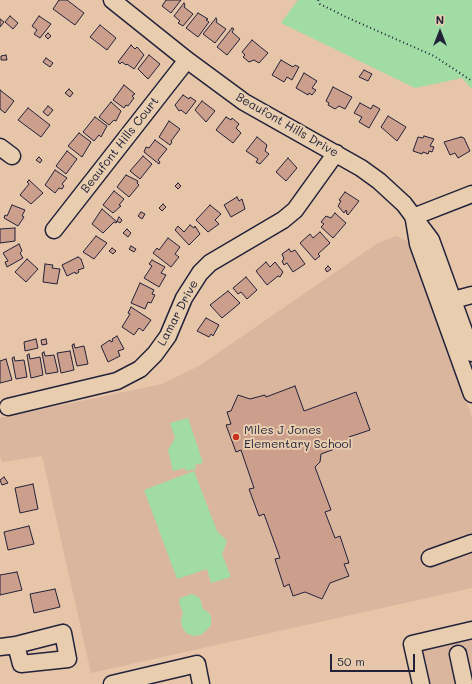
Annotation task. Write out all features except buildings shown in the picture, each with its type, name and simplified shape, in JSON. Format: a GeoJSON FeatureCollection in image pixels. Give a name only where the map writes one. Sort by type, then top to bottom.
{"type":"FeatureCollection","features":[{"type":"Feature","properties":{"kind":"street","name":"Beaufont Hills Drive"},"geometry":{"type":"LineString","coordinates":[[112,0],[187,60],[244,102],[336,153],[379,182],[404,204],[413,217],[418,244],[472,353]]}},
{"type":"Feature","properties":{"kind":"street","name":"Beaufont Hills Court"},"geometry":{"type":"LineString","coordinates":[[54,230],[187,60]]}},
{"type":"Feature","properties":{"kind":"street","name":"Lamar Drive"},"geometry":{"type":"LineString","coordinates":[[8,407],[117,381],[140,369],[166,340],[174,326],[184,298],[200,273],[210,263],[283,220],[295,210],[336,153]]}},
{"type":"Feature","properties":{"kind":"street"},"geometry":{"type":"LineString","coordinates":[[413,217],[472,194]]}},
{"type":"Feature","properties":{"kind":"street"},"geometry":{"type":"LineString","coordinates":[[446,302],[472,295]]}},
{"type":"Feature","properties":{"kind":"street","name":"Beaufont Hills Drive"},"geometry":{"type":"LineString","coordinates":[[446,302],[472,394]]}},
{"type":"Feature","properties":{"kind":"street"},"geometry":{"type":"LineString","coordinates":[[430,558],[472,543]]}},
{"type":"Feature","properties":{"kind":"street"},"geometry":{"type":"LineString","coordinates":[[421,684],[412,644],[472,630]]}},
{"type":"Feature","properties":{"kind":"street"},"geometry":{"type":"LineString","coordinates":[[0,647],[16,645]]}},
{"type":"Feature","properties":{"kind":"street"},"geometry":{"type":"LineString","coordinates":[[458,654],[463,682]]}},
{"type":"Feature","properties":{"kind":"street"},"geometry":{"type":"LineString","coordinates":[[112,684],[197,664],[201,684]]}},
{"type":"Feature","properties":{"kind":"path"},"geometry":{"type":"LineString","coordinates":[[318,0],[320,4],[346,17],[434,56],[472,81]]}},
{"type":"Feature","properties":{"kind":"shaded area","name":"Miles J Jones Elementary School"},"geometry":{"type":"Polygon","coordinates":[[[397,236],[408,242],[472,417],[472,588],[91,673],[42,456],[2,462],[0,456],[0,418],[162,384],[199,366],[378,243],[397,236]]]}},
{"type":"Feature","properties":{"kind":"shaded area"},"geometry":{"type":"Polygon","coordinates":[[[472,627],[472,684],[413,684],[402,641],[409,638],[472,627]]]}},
{"type":"Feature","properties":{"kind":"green space"},"geometry":{"type":"Polygon","coordinates":[[[298,0],[472,0],[472,89],[462,78],[415,88],[281,23],[298,0]]]}},
{"type":"Feature","properties":{"kind":"green space"},"geometry":{"type":"Polygon","coordinates":[[[188,418],[203,463],[195,465],[196,469],[186,471],[185,468],[173,471],[168,450],[175,438],[170,423],[188,418]]]}},
{"type":"Feature","properties":{"kind":"green space"},"geometry":{"type":"Polygon","coordinates":[[[194,471],[217,531],[227,541],[222,554],[231,577],[211,583],[207,569],[177,579],[144,490],[194,471]]]}},
{"type":"Feature","properties":{"kind":"green space"},"geometry":{"type":"Polygon","coordinates":[[[192,594],[200,598],[203,609],[209,613],[211,617],[211,625],[207,630],[201,635],[193,636],[186,633],[182,627],[181,620],[183,613],[179,603],[180,598],[192,594]]]}},
{"type":"Feature","properties":{"kind":"place","name":"Miles J Jones Elementary School"},"geometry":{"type":"Point","coordinates":[236,437]}}]}
